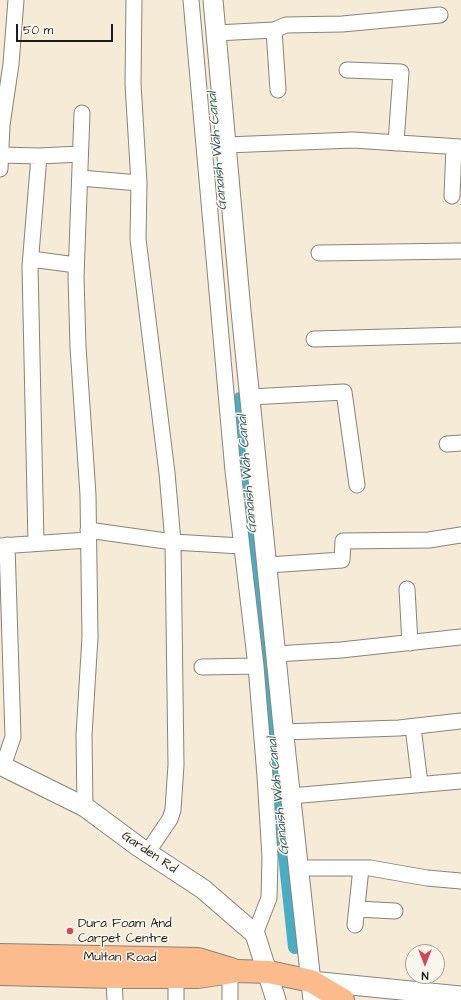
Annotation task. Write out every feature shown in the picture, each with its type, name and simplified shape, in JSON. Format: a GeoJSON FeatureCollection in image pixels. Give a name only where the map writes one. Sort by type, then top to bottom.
{"type":"FeatureCollection","features":[{"type":"Feature","properties":{"kind":"main road","name":"Multan Road"},"geometry":{"type":"LineString","coordinates":[[0,955],[198,959],[234,972]]}},
{"type":"Feature","properties":{"kind":"main road","name":"Multan Road"},"geometry":{"type":"LineString","coordinates":[[0,974],[114,977],[198,977],[234,972],[269,972],[312,990],[343,1000]]}},
{"type":"Feature","properties":{"kind":"street"},"geometry":{"type":"LineString","coordinates":[[16,0],[6,51],[0,154],[39,156],[80,154]]}},
{"type":"Feature","properties":{"kind":"street"},"geometry":{"type":"LineString","coordinates":[[134,0],[133,84],[139,183],[138,239],[164,451],[173,542],[176,765],[173,810],[170,818],[148,853]]}},
{"type":"Feature","properties":{"kind":"street"},"geometry":{"type":"LineString","coordinates":[[191,0],[241,546],[256,666],[270,857],[269,898],[255,934]]}},
{"type":"Feature","properties":{"kind":"street"},"geometry":{"type":"LineString","coordinates":[[213,0],[283,732],[300,868],[312,990],[461,996]]}},
{"type":"Feature","properties":{"kind":"street"},"geometry":{"type":"LineString","coordinates":[[216,33],[274,30],[286,25],[342,24],[440,15]]}},
{"type":"Feature","properties":{"kind":"street"},"geometry":{"type":"LineString","coordinates":[[274,30],[278,90]]}},
{"type":"Feature","properties":{"kind":"street"},"geometry":{"type":"LineString","coordinates":[[347,70],[401,72],[396,143]]}},
{"type":"Feature","properties":{"kind":"street"},"geometry":{"type":"LineString","coordinates":[[82,113],[76,265],[78,347],[88,495],[90,637],[84,735],[86,807]]}},
{"type":"Feature","properties":{"kind":"street"},"geometry":{"type":"LineString","coordinates":[[226,144],[353,140],[458,147],[452,196]]}},
{"type":"Feature","properties":{"kind":"street"},"geometry":{"type":"LineString","coordinates":[[36,543],[31,259],[39,156]]}},
{"type":"Feature","properties":{"kind":"street"},"geometry":{"type":"LineString","coordinates":[[80,178],[139,183]]}},
{"type":"Feature","properties":{"kind":"street"},"geometry":{"type":"LineString","coordinates":[[319,253],[461,251]]}},
{"type":"Feature","properties":{"kind":"street"},"geometry":{"type":"LineString","coordinates":[[31,259],[76,265]]}},
{"type":"Feature","properties":{"kind":"street"},"geometry":{"type":"LineString","coordinates":[[314,339],[461,335]]}},
{"type":"Feature","properties":{"kind":"street"},"geometry":{"type":"LineString","coordinates":[[250,397],[344,392],[357,486]]}},
{"type":"Feature","properties":{"kind":"street"},"geometry":{"type":"LineString","coordinates":[[2,766],[13,737],[4,545],[36,543],[88,535],[241,546]]}},
{"type":"Feature","properties":{"kind":"street"},"geometry":{"type":"LineString","coordinates":[[268,565],[342,560],[343,541],[429,540],[461,535]]}},
{"type":"Feature","properties":{"kind":"street"},"geometry":{"type":"LineString","coordinates":[[407,590],[410,643]]}},
{"type":"Feature","properties":{"kind":"street"},"geometry":{"type":"LineString","coordinates":[[276,654],[341,650],[461,637]]}},
{"type":"Feature","properties":{"kind":"street"},"geometry":{"type":"LineString","coordinates":[[202,667],[256,666]]}},
{"type":"Feature","properties":{"kind":"street"},"geometry":{"type":"LineString","coordinates":[[283,732],[413,727],[461,721]]}},
{"type":"Feature","properties":{"kind":"street"},"geometry":{"type":"LineString","coordinates":[[413,727],[420,784]]}},
{"type":"Feature","properties":{"kind":"street","name":"Garden Rd"},"geometry":{"type":"LineString","coordinates":[[2,766],[86,807],[148,853],[204,889],[255,934],[269,972],[272,991],[276,1000]]}},
{"type":"Feature","properties":{"kind":"street"},"geometry":{"type":"LineString","coordinates":[[291,796],[461,780]]}},
{"type":"Feature","properties":{"kind":"street"},"geometry":{"type":"LineString","coordinates":[[300,868],[361,868],[427,878],[461,881]]}},
{"type":"Feature","properties":{"kind":"street"},"geometry":{"type":"LineString","coordinates":[[355,925],[361,868]]}},
{"type":"Feature","properties":{"kind":"street"},"geometry":{"type":"LineString","coordinates":[[357,909],[395,911]]}},
{"type":"Feature","properties":{"kind":"street"},"geometry":{"type":"LineString","coordinates":[[230,1000],[234,972]]}},
{"type":"Feature","properties":{"kind":"street"},"geometry":{"type":"LineString","coordinates":[[114,977],[114,1000]]}},
{"type":"Feature","properties":{"kind":"street"},"geometry":{"type":"LineString","coordinates":[[176,977],[176,1000]]}},
{"type":"Feature","properties":{"kind":"waterway","name":"Ganaish Wah Canal"},"geometry":{"type":"LineString","coordinates":[[240,399],[265,670],[295,947]]}},
{"type":"Feature","properties":{"kind":"place","name":"Dura Foam And Carpet Centre"},"geometry":{"type":"Point","coordinates":[70,931]}}]}
